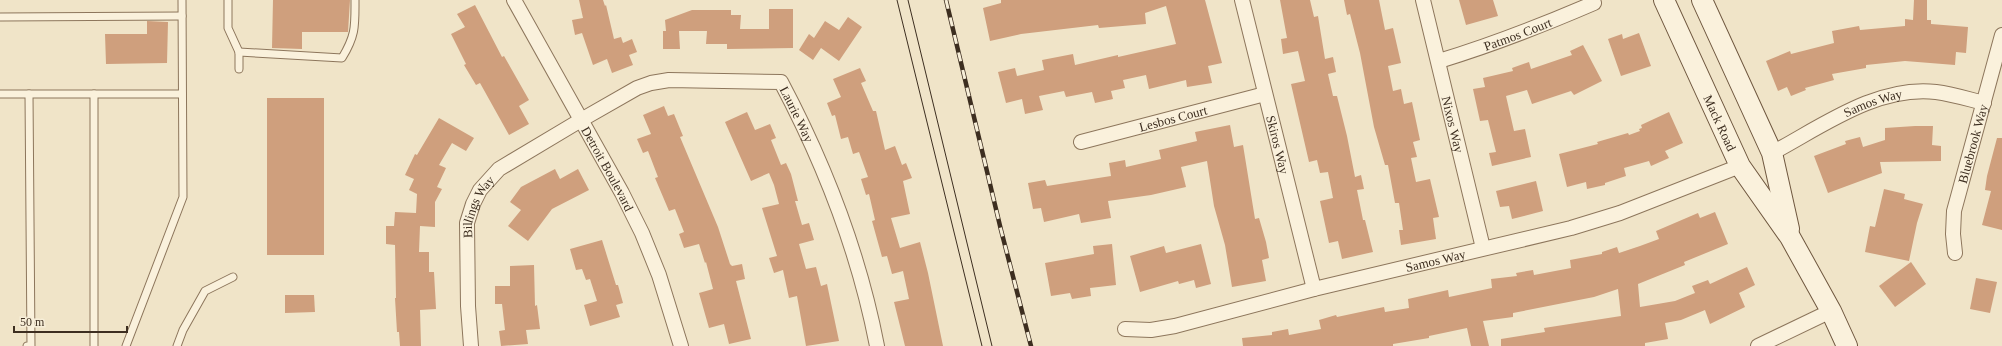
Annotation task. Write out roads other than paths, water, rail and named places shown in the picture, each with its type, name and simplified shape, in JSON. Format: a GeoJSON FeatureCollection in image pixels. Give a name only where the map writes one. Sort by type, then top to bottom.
{"type":"FeatureCollection","features":[{"type":"Feature","properties":{"kind":"main road","name":"Mack Road"},"geometry":{"type":"LineString","coordinates":[[1664,0],[1740,166],[1790,237],[1831,311],[1847,346]]}},
{"type":"Feature","properties":{"kind":"main road","name":"Mack Road"},"geometry":{"type":"LineString","coordinates":[[1702,0],[1772,153],[1790,237]]}},
{"type":"Feature","properties":{"kind":"street","name":"Detroit Boulevard"},"geometry":{"type":"LineString","coordinates":[[514,0],[622,193],[642,233],[659,275],[681,346]]}},
{"type":"Feature","properties":{"kind":"street","name":"Skiros Way"},"geometry":{"type":"LineString","coordinates":[[1242,0],[1264,94],[1314,289]]}},
{"type":"Feature","properties":{"kind":"street","name":"Nixos Way"},"geometry":{"type":"LineString","coordinates":[[1423,0],[1439,61],[1483,248]]}},
{"type":"Feature","properties":{"kind":"street","name":"Patmos Court"},"geometry":{"type":"LineString","coordinates":[[1439,61],[1489,46],[1594,3]]}},
{"type":"Feature","properties":{"kind":"street","name":"Bluebrook Way"},"geometry":{"type":"LineString","coordinates":[[1955,253],[1952,234],[1954,211],[2002,35]]}},
{"type":"Feature","properties":{"kind":"street","name":"Laurie Way"},"geometry":{"type":"LineString","coordinates":[[581,120],[637,88],[651,83],[669,80],[781,82],[800,119],[834,198],[863,284],[877,346]]}},
{"type":"Feature","properties":{"kind":"street","name":"Samos Way"},"geometry":{"type":"LineString","coordinates":[[1772,153],[1864,104],[1888,96],[1909,92],[1935,92],[1984,103]]}},
{"type":"Feature","properties":{"kind":"street","name":"Lesbos Court"},"geometry":{"type":"LineString","coordinates":[[1081,142],[1264,94]]}},
{"type":"Feature","properties":{"kind":"street","name":"Billings Way"},"geometry":{"type":"LineString","coordinates":[[471,346],[467,267],[467,223],[473,204],[480,190],[500,169],[581,120]]}},
{"type":"Feature","properties":{"kind":"street","name":"Samos Way"},"geometry":{"type":"LineString","coordinates":[[1125,329],[1151,330],[1175,326],[1314,289],[1571,228],[1620,213],[1740,166]]}},
{"type":"Feature","properties":{"kind":"street"},"geometry":{"type":"LineString","coordinates":[[1758,346],[1831,311]]}},
{"type":"Feature","properties":{"kind":"lane"},"geometry":{"type":"LineString","coordinates":[[126,346],[183,197],[182,0]]}},
{"type":"Feature","properties":{"kind":"lane"},"geometry":{"type":"LineString","coordinates":[[228,0],[228,28],[239,52],[239,69]]}},
{"type":"Feature","properties":{"kind":"lane"},"geometry":{"type":"LineString","coordinates":[[239,52],[342,58],[352,41],[355,28],[355,0]]}},
{"type":"Feature","properties":{"kind":"lane"},"geometry":{"type":"LineString","coordinates":[[0,17],[182,16]]}},
{"type":"Feature","properties":{"kind":"lane"},"geometry":{"type":"LineString","coordinates":[[0,94],[182,94]]}},
{"type":"Feature","properties":{"kind":"lane"},"geometry":{"type":"LineString","coordinates":[[29,94],[31,346]]}},
{"type":"Feature","properties":{"kind":"lane"},"geometry":{"type":"LineString","coordinates":[[94,94],[94,346]]}},
{"type":"Feature","properties":{"kind":"lane"},"geometry":{"type":"LineString","coordinates":[[178,346],[183,330],[205,291],[234,277]]}},
{"type":"Feature","properties":{"kind":"lane"},"geometry":{"type":"LineString","coordinates":[[27,346],[35,346]]}},
{"type":"Feature","properties":{"kind":"tram line"},"geometry":{"type":"LineString","coordinates":[[897,0],[982,346]]}},
{"type":"Feature","properties":{"kind":"tram line"},"geometry":{"type":"LineString","coordinates":[[908,0],[992,346]]}},
{"type":"Feature","properties":{"kind":"railway"},"geometry":{"type":"LineString","coordinates":[[946,0],[1001,230],[1031,346]]}}]}
